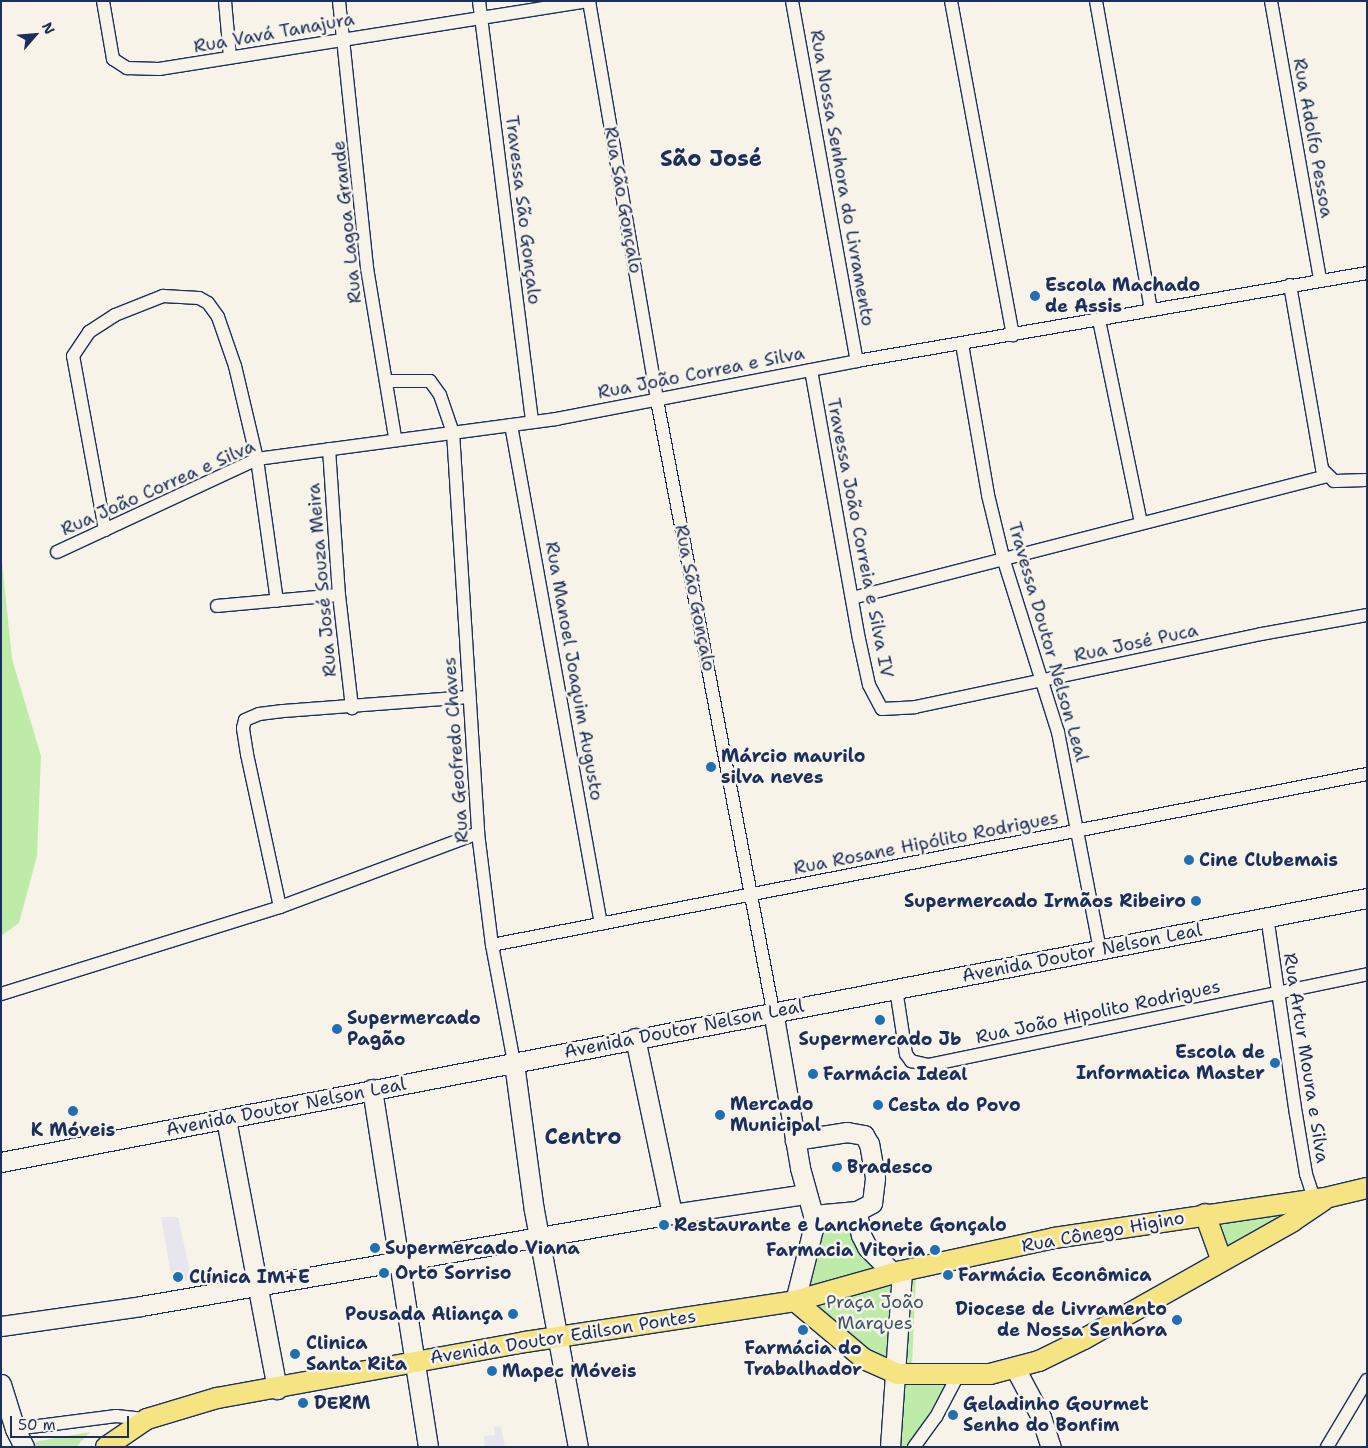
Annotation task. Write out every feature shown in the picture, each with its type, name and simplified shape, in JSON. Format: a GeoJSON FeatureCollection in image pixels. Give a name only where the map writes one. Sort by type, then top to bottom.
{"type":"FeatureCollection","features":[{"type":"Feature","properties":{"kind":"main road","name":"Rua Cônego Higino"},"geometry":{"type":"LineString","coordinates":[[898,1272],[1054,1238],[1205,1214],[1319,1201],[1367,1188]]}},
{"type":"Feature","properties":{"kind":"main road"},"geometry":{"type":"LineString","coordinates":[[795,1301],[864,1359],[898,1374],[957,1376],[1015,1368],[1039,1361],[1084,1339],[1221,1259],[1293,1221],[1319,1201]]}},
{"type":"Feature","properties":{"kind":"main road"},"geometry":{"type":"LineString","coordinates":[[1205,1214],[1221,1259]]}},
{"type":"Feature","properties":{"kind":"main road"},"geometry":{"type":"LineString","coordinates":[[795,1301],[898,1272]]}},
{"type":"Feature","properties":{"kind":"main road","name":"Avenida Doutor Edilson Pontes"},"geometry":{"type":"LineString","coordinates":[[106,1447],[147,1419],[217,1398],[277,1389],[414,1362],[556,1338],[795,1301]]}},
{"type":"Feature","properties":{"kind":"street","name":"Rua Vavá Tanajura"},"geometry":{"type":"LineString","coordinates":[[103,1],[109,50],[117,64],[127,68],[159,70],[481,16],[589,1]]}},
{"type":"Feature","properties":{"kind":"street"},"geometry":{"type":"LineString","coordinates":[[225,1],[230,57]]}},
{"type":"Feature","properties":{"kind":"street","name":"Rua Lagoa Grande"},"geometry":{"type":"LineString","coordinates":[[339,1],[367,268],[395,438]]}},
{"type":"Feature","properties":{"kind":"street","name":"Travessa São Gonçalo"},"geometry":{"type":"LineString","coordinates":[[479,1],[532,422]]}},
{"type":"Feature","properties":{"kind":"street","name":"Rua São Gonçalo"},"geometry":{"type":"LineString","coordinates":[[589,1],[657,400],[806,1194]]}},
{"type":"Feature","properties":{"kind":"street","name":"Rua Nossa Senhora do Livramento"},"geometry":{"type":"LineString","coordinates":[[792,1],[857,361]]}},
{"type":"Feature","properties":{"kind":"street"},"geometry":{"type":"LineString","coordinates":[[951,1],[1014,335]]}},
{"type":"Feature","properties":{"kind":"street"},"geometry":{"type":"LineString","coordinates":[[1096,1],[1150,310]]}},
{"type":"Feature","properties":{"kind":"street","name":"Rua Adolfo Pessoa"},"geometry":{"type":"LineString","coordinates":[[1271,1],[1320,280]]}},
{"type":"Feature","properties":{"kind":"street","name":"Rua João Correa e Silva"},"geometry":{"type":"LineString","coordinates":[[57,552],[257,459],[395,438],[532,422],[857,361],[1367,273]]}},
{"type":"Feature","properties":{"kind":"street"},"geometry":{"type":"LineString","coordinates":[[1290,286],[1319,458],[1327,476]]}},
{"type":"Feature","properties":{"kind":"street"},"geometry":{"type":"LineString","coordinates":[[105,530],[73,356],[89,332],[115,315],[163,296],[181,295],[208,303],[218,317],[235,366],[257,459],[276,601]]}},
{"type":"Feature","properties":{"kind":"street"},"geometry":{"type":"LineString","coordinates":[[1099,320],[1141,523]]}},
{"type":"Feature","properties":{"kind":"street","name":"Travessa Doutor Nelson Leal"},"geometry":{"type":"LineString","coordinates":[[962,344],[988,495],[1004,561],[1044,680],[1068,776],[1076,833],[1100,950]]}},
{"type":"Feature","properties":{"kind":"street","name":"Travessa João Correia e Silva IV"},"geometry":{"type":"LineString","coordinates":[[811,370],[869,685],[882,709]]}},
{"type":"Feature","properties":{"kind":"street","name":"Rua Geofredo Chaves"},"geometry":{"type":"LineString","coordinates":[[386,381],[430,381],[440,395],[453,432],[478,833],[492,946],[514,1063]]}},
{"type":"Feature","properties":{"kind":"street","name":"Rua Manoel Joaquim Augusto"},"geometry":{"type":"LineString","coordinates":[[512,424],[601,924]]}},
{"type":"Feature","properties":{"kind":"street","name":"Rua José Souza Meira"},"geometry":{"type":"LineString","coordinates":[[329,449],[339,595],[352,708]]}},
{"type":"Feature","properties":{"kind":"street"},"geometry":{"type":"LineString","coordinates":[[852,598],[1004,561],[1141,523],[1327,476],[1340,482],[1367,480]]}},
{"type":"Feature","properties":{"kind":"street"},"geometry":{"type":"LineString","coordinates":[[217,606],[339,595]]}},
{"type":"Feature","properties":{"kind":"street","name":"Rua José Puca"},"geometry":{"type":"LineString","coordinates":[[882,709],[915,707],[1367,615]]}},
{"type":"Feature","properties":{"kind":"street"},"geometry":{"type":"LineString","coordinates":[[280,907],[247,754],[244,723],[259,714],[352,708],[469,697]]}},
{"type":"Feature","properties":{"kind":"street","name":"Rua Rosane Hipólito Rodrigues"},"geometry":{"type":"LineString","coordinates":[[492,946],[751,894],[1076,833],[1367,774]]}},
{"type":"Feature","properties":{"kind":"street"},"geometry":{"type":"LineString","coordinates":[[1,994],[280,907],[478,833]]}},
{"type":"Feature","properties":{"kind":"street","name":"Avenida Doutor Nelson Leal"},"geometry":{"type":"LineString","coordinates":[[1,1162],[773,1011],[1367,898]]}},
{"type":"Feature","properties":{"kind":"street","name":"Rua Artur Moura e Silva"},"geometry":{"type":"LineString","coordinates":[[1267,916],[1306,1174],[1319,1201]]}},
{"type":"Feature","properties":{"kind":"street","name":"Rua João Hipolito Rodrigues"},"geometry":{"type":"LineString","coordinates":[[896,989],[906,1054],[911,1061],[929,1065],[1367,974]]}},
{"type":"Feature","properties":{"kind":"street"},"geometry":{"type":"LineString","coordinates":[[635,1038],[672,1214]]}},
{"type":"Feature","properties":{"kind":"street"},"geometry":{"type":"LineString","coordinates":[[514,1063],[539,1237],[556,1338],[578,1447]]}},
{"type":"Feature","properties":{"kind":"street"},"geometry":{"type":"LineString","coordinates":[[372,1089],[428,1447]]}},
{"type":"Feature","properties":{"kind":"street"},"geometry":{"type":"LineString","coordinates":[[226,1118],[255,1285],[277,1389]]}},
{"type":"Feature","properties":{"kind":"street"},"geometry":{"type":"LineString","coordinates":[[795,1140],[847,1132],[858,1132],[866,1138],[875,1177],[872,1203],[856,1211],[813,1215]]}},
{"type":"Feature","properties":{"kind":"street"},"geometry":{"type":"LineString","coordinates":[[1,1326],[398,1263],[672,1214],[806,1194],[813,1215],[813,1229],[795,1301]]}},
{"type":"Feature","properties":{"kind":"street"},"geometry":{"type":"LineString","coordinates":[[856,1211],[861,1235],[867,1247],[898,1272],[898,1374],[890,1447]]}},
{"type":"Feature","properties":{"kind":"street"},"geometry":{"type":"LineString","coordinates":[[1015,1368],[1041,1417],[1051,1447]]}},
{"type":"Feature","properties":{"kind":"street"},"geometry":{"type":"LineString","coordinates":[[914,1447],[936,1417],[957,1376]]}},
{"type":"Feature","properties":{"kind":"street"},"geometry":{"type":"LineString","coordinates":[[1327,1447],[1367,1380]]}},
{"type":"Feature","properties":{"kind":"street"},"geometry":{"type":"LineString","coordinates":[[1,1384],[15,1429],[24,1447]]}},
{"type":"Feature","properties":{"kind":"street"},"geometry":{"type":"LineString","coordinates":[[15,1429],[116,1416],[147,1419]]}},
{"type":"Feature","properties":{"kind":"shaded area"},"geometry":{"type":"Polygon","coordinates":[[[161,1217],[178,1217],[192,1281],[172,1281],[161,1217]]]}},
{"type":"Feature","properties":{"kind":"shaded area"},"geometry":{"type":"Polygon","coordinates":[[[501,1426],[505,1447],[485,1447],[484,1436],[495,1435],[494,1427],[501,1426]]]}},
{"type":"Feature","properties":{"kind":"green space"},"geometry":{"type":"Polygon","coordinates":[[[1,552],[12,659],[41,756],[37,856],[19,923],[1,936],[1,552]]]}},
{"type":"Feature","properties":{"kind":"green space"},"geometry":{"type":"Polygon","coordinates":[[[1292,1210],[1278,1218],[1226,1247],[1220,1218],[1292,1210]]]}},
{"type":"Feature","properties":{"kind":"green space","name":"Praça João Marques"},"geometry":{"type":"Polygon","coordinates":[[[816,1218],[852,1225],[855,1240],[916,1274],[912,1366],[890,1376],[824,1321],[797,1273],[816,1218]]]}},
{"type":"Feature","properties":{"kind":"green space"},"geometry":{"type":"Polygon","coordinates":[[[908,1379],[945,1385],[910,1447],[888,1447],[900,1392],[908,1379]]]}},
{"type":"Feature","properties":{"kind":"green space"},"geometry":{"type":"Polygon","coordinates":[[[90,1432],[76,1447],[35,1447],[34,1442],[90,1432]]]}},
{"type":"Feature","properties":{"kind":"place","name":"Escola Machado de Assis"},"geometry":{"type":"Point","coordinates":[1035,296]}},
{"type":"Feature","properties":{"kind":"place","name":"Márcio maurilo silva neves"},"geometry":{"type":"Point","coordinates":[711,767]}},
{"type":"Feature","properties":{"kind":"place","name":"Cine Clubemais"},"geometry":{"type":"Point","coordinates":[1189,860]}},
{"type":"Feature","properties":{"kind":"place","name":"Supermercado Irmãos Ribeiro"},"geometry":{"type":"Point","coordinates":[1196,901]}},
{"type":"Feature","properties":{"kind":"place","name":"Supermercado Jb"},"geometry":{"type":"Point","coordinates":[880,1020]}},
{"type":"Feature","properties":{"kind":"place","name":"Supermercado Pagão"},"geometry":{"type":"Point","coordinates":[337,1029]}},
{"type":"Feature","properties":{"kind":"place","name":"Escola de Informatica Master"},"geometry":{"type":"Point","coordinates":[1275,1063]}},
{"type":"Feature","properties":{"kind":"place","name":"Farmácia Ideal"},"geometry":{"type":"Point","coordinates":[813,1074]}},
{"type":"Feature","properties":{"kind":"place","name":"Cesta do Povo"},"geometry":{"type":"Point","coordinates":[878,1105]}},
{"type":"Feature","properties":{"kind":"place","name":"K Móveis"},"geometry":{"type":"Point","coordinates":[73,1111]}},
{"type":"Feature","properties":{"kind":"place","name":"Mercado Municipal"},"geometry":{"type":"Point","coordinates":[720,1115]}},
{"type":"Feature","properties":{"kind":"place","name":"Bradesco"},"geometry":{"type":"Point","coordinates":[837,1167]}},
{"type":"Feature","properties":{"kind":"place","name":"Restaurante e Lanchonete Gonçalo"},"geometry":{"type":"Point","coordinates":[664,1225]}},
{"type":"Feature","properties":{"kind":"place","name":"Supermercado Viana"},"geometry":{"type":"Point","coordinates":[375,1248]}},
{"type":"Feature","properties":{"kind":"place","name":"Farmacia Vitoria"},"geometry":{"type":"Point","coordinates":[935,1250]}},
{"type":"Feature","properties":{"kind":"place","name":"Orto Sorriso"},"geometry":{"type":"Point","coordinates":[384,1273]}},
{"type":"Feature","properties":{"kind":"place","name":"Farmácia Econômica"},"geometry":{"type":"Point","coordinates":[948,1275]}},
{"type":"Feature","properties":{"kind":"place","name":"Clínica IM+E"},"geometry":{"type":"Point","coordinates":[178,1277]}},
{"type":"Feature","properties":{"kind":"place","name":"Pousada Aliança"},"geometry":{"type":"Point","coordinates":[513,1314]}},
{"type":"Feature","properties":{"kind":"place","name":"Diocese de Livramento de Nossa Senhora"},"geometry":{"type":"Point","coordinates":[1177,1320]}},
{"type":"Feature","properties":{"kind":"place","name":"Farmácia do Trabalhador"},"geometry":{"type":"Point","coordinates":[803,1330]}},
{"type":"Feature","properties":{"kind":"place","name":"Clinica Santa Rita"},"geometry":{"type":"Point","coordinates":[295,1354]}},
{"type":"Feature","properties":{"kind":"place","name":"Mapec Móveis"},"geometry":{"type":"Point","coordinates":[492,1371]}},
{"type":"Feature","properties":{"kind":"place","name":"DERM"},"geometry":{"type":"Point","coordinates":[303,1403]}},
{"type":"Feature","properties":{"kind":"place","name":"Geladinho Gourmet Senho do Bonfim"},"geometry":{"type":"Point","coordinates":[953,1415]}},
{"type":"Feature","properties":{"kind":"district","name":"São José"},"geometry":{"type":"Point","coordinates":[711,159]}},
{"type":"Feature","properties":{"kind":"district","name":"Centro"},"geometry":{"type":"Point","coordinates":[583,1137]}}]}
